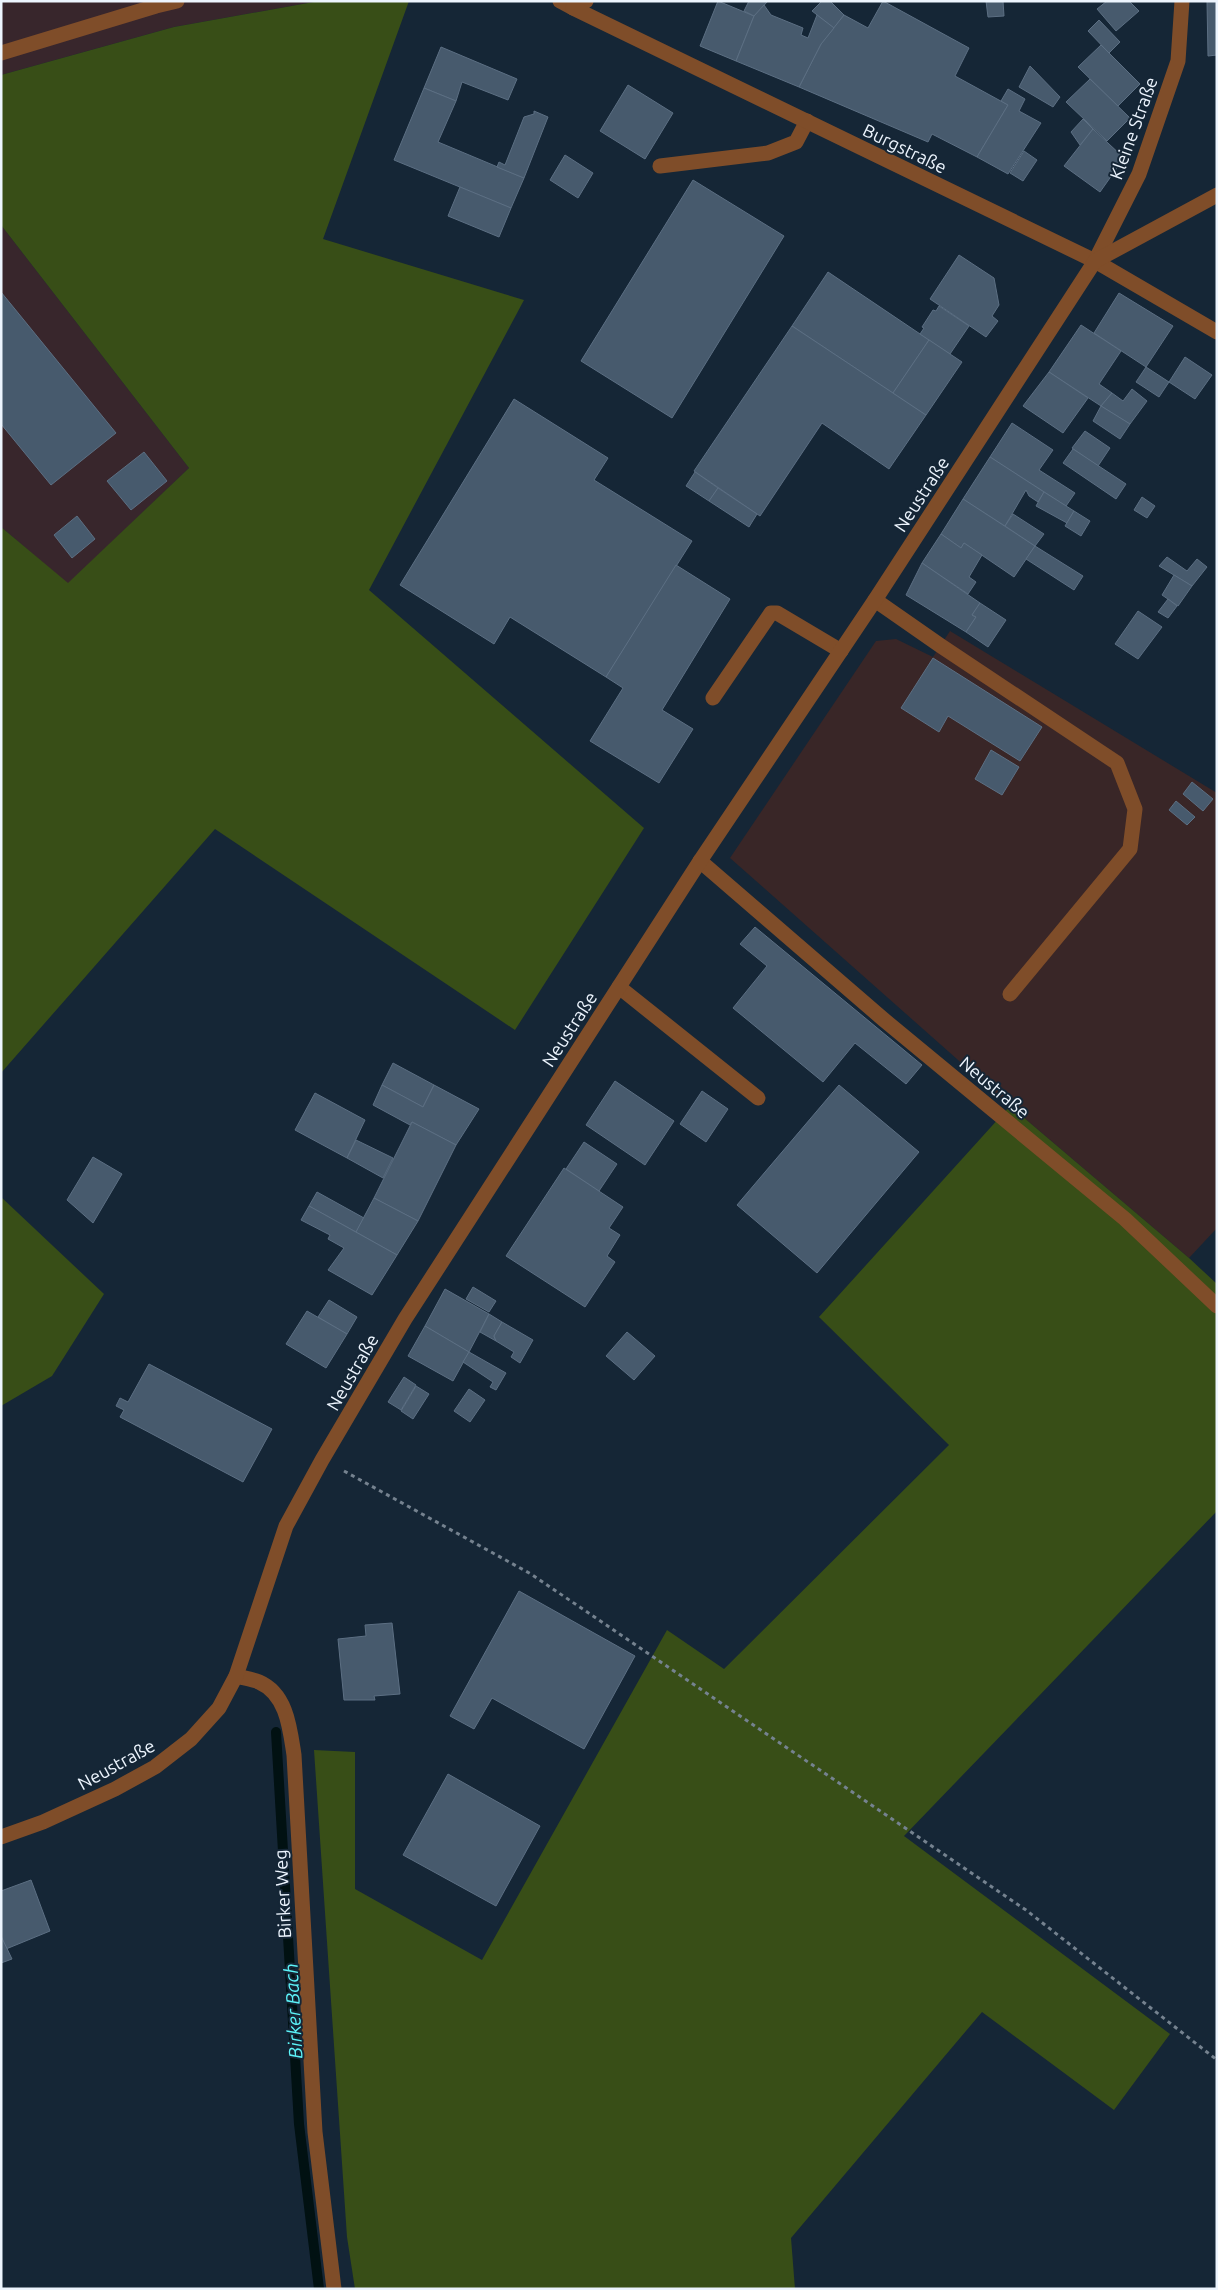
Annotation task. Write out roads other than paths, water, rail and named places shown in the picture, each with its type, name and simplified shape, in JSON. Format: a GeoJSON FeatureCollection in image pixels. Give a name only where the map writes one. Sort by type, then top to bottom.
{"type":"FeatureCollection","features":[{"type":"Feature","properties":{"kind":"street"},"geometry":{"type":"LineString","coordinates":[[1,53],[177,1]]}},
{"type":"Feature","properties":{"kind":"street","name":"Kleine Straße"},"geometry":{"type":"LineString","coordinates":[[1095,261],[1139,174],[1178,61],[1182,1]]}},
{"type":"Feature","properties":{"kind":"street","name":"Burgstraße"},"geometry":{"type":"LineString","coordinates":[[573,3],[807,121],[1095,261],[1217,332]]}},
{"type":"Feature","properties":{"kind":"street"},"geometry":{"type":"LineString","coordinates":[[660,166],[768,153],[796,142],[807,121]]}},
{"type":"Feature","properties":{"kind":"street","name":"Neustraße"},"geometry":{"type":"LineString","coordinates":[[1,1837],[43,1822],[115,1789],[155,1767],[191,1739],[220,1708],[236,1676],[286,1526],[322,1460],[405,1319],[700,861],[875,600],[1095,261],[1217,195]]}},
{"type":"Feature","properties":{"kind":"street"},"geometry":{"type":"LineString","coordinates":[[875,600],[1117,763],[1135,809],[1130,849],[1010,994]]}},
{"type":"Feature","properties":{"kind":"street"},"geometry":{"type":"LineString","coordinates":[[714,698],[771,613],[777,613],[841,651]]}},
{"type":"Feature","properties":{"kind":"street","name":"Neustraße"},"geometry":{"type":"LineString","coordinates":[[700,861],[883,1019],[1125,1219],[1217,1306]]}},
{"type":"Feature","properties":{"kind":"street"},"geometry":{"type":"LineString","coordinates":[[619,987],[758,1098]]}},
{"type":"Feature","properties":{"kind":"street","name":"Birker Weg"},"geometry":{"type":"LineString","coordinates":[[236,1676],[260,1682],[277,1696],[289,1722],[294,1755],[315,2132],[334,2289]]}},
{"type":"Feature","properties":{"kind":"waterway","name":"Birker Bach"},"geometry":{"type":"LineString","coordinates":[[276,1732],[299,2124],[319,2289]]}}]}
